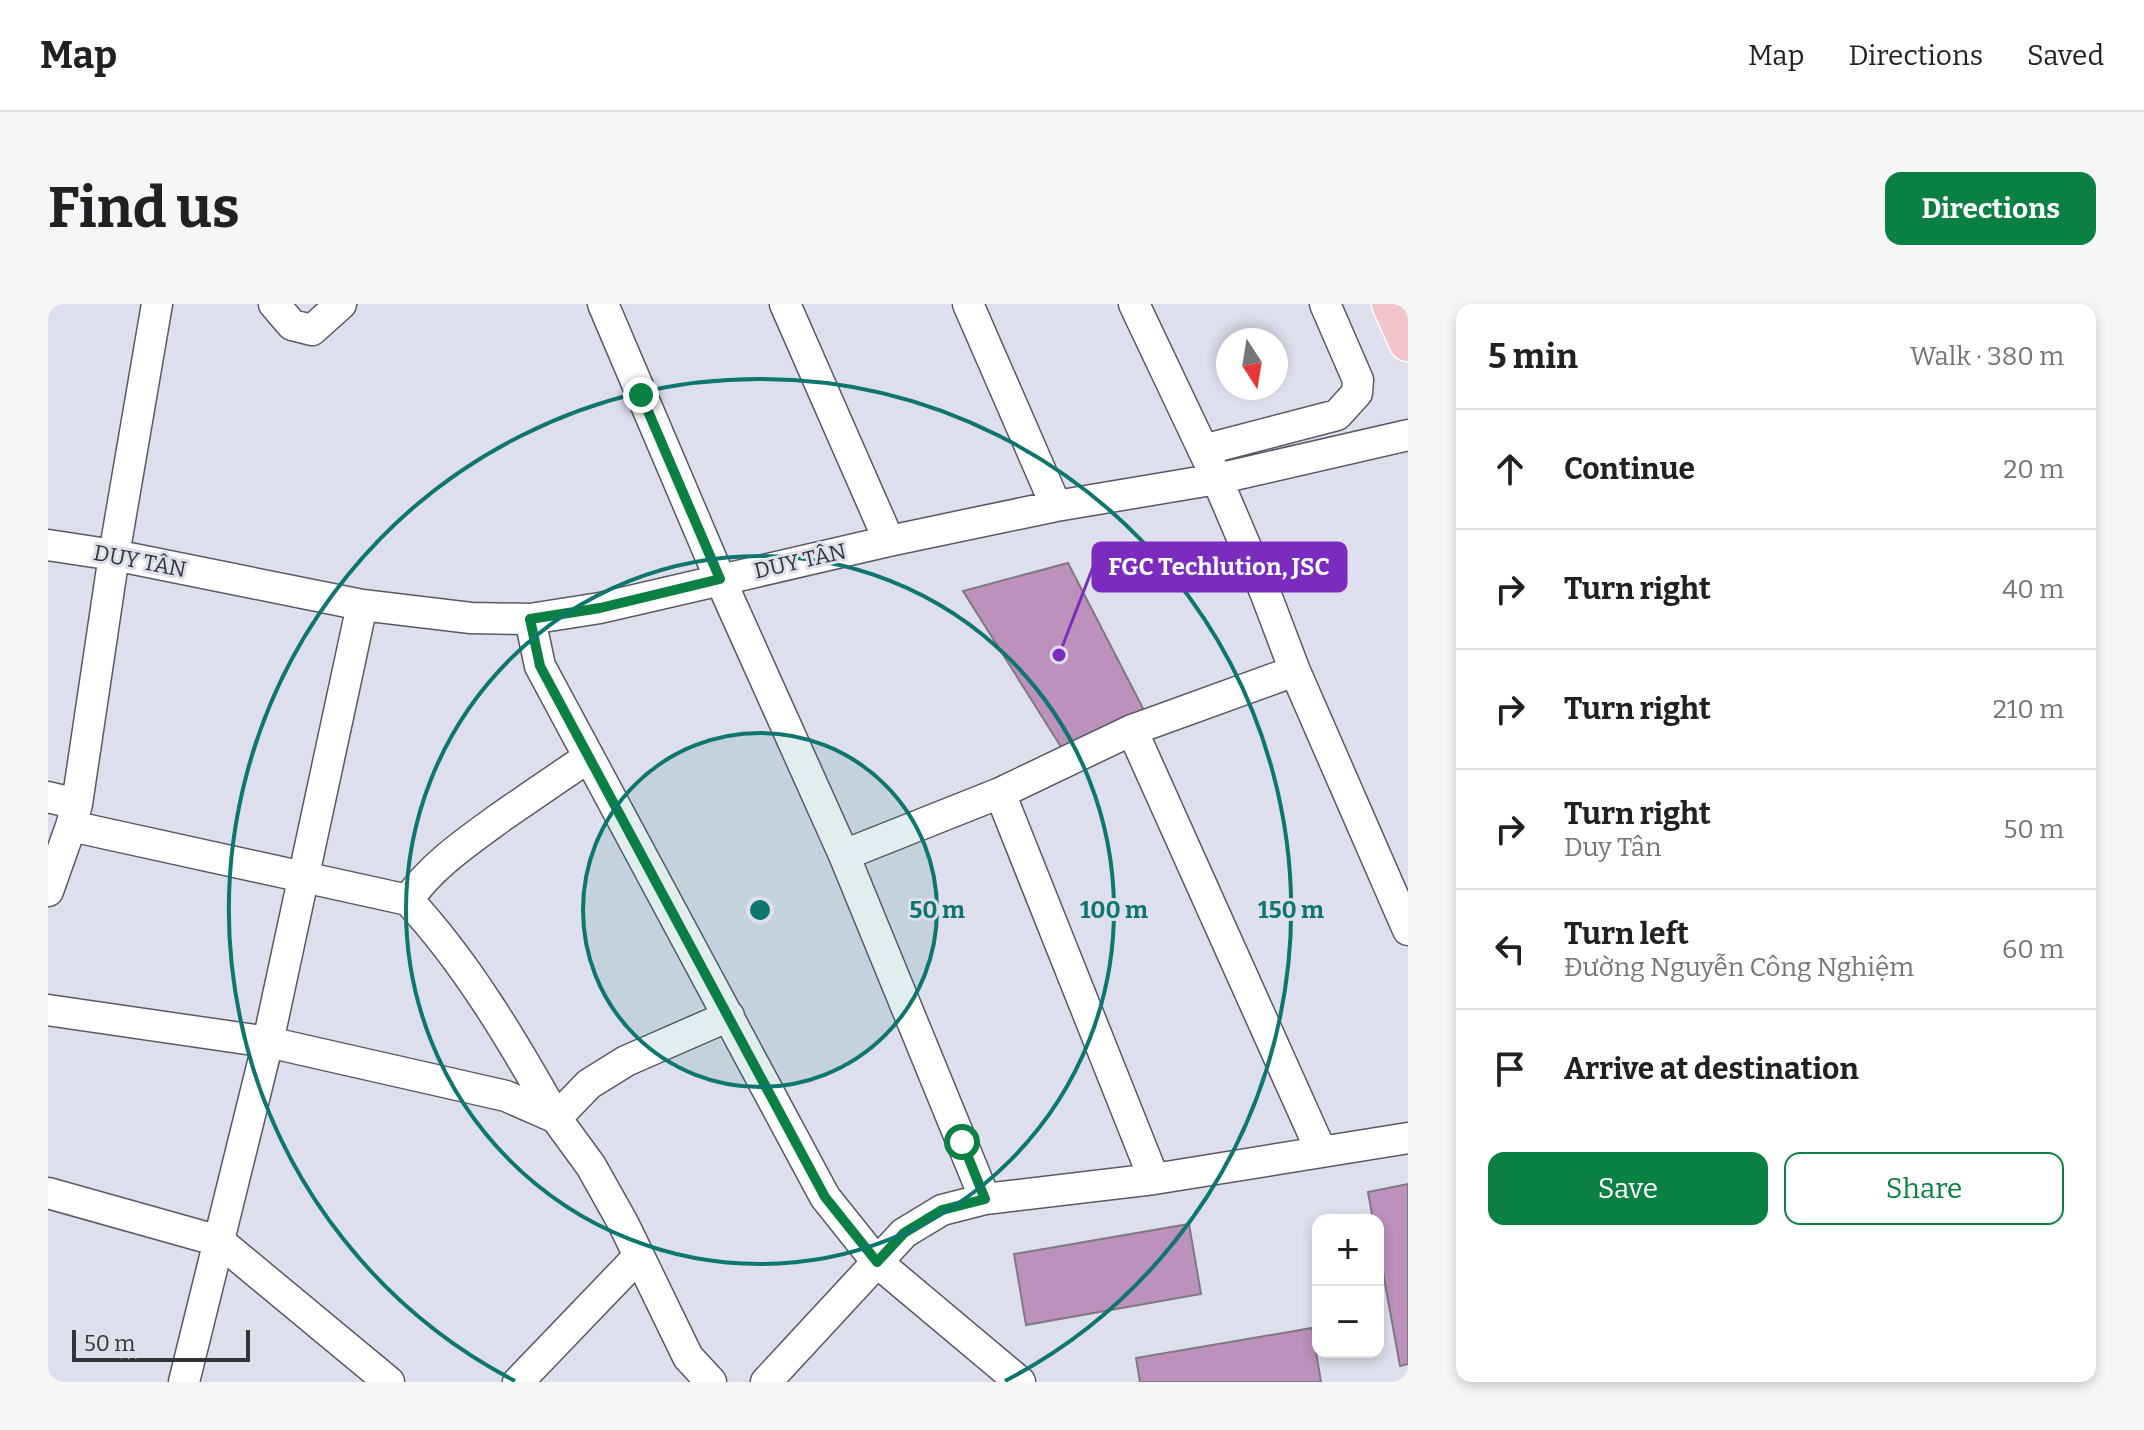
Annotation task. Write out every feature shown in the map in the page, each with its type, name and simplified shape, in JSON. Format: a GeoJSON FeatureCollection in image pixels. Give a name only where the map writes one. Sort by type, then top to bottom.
{"type":"FeatureCollection","features":[{"type":"Feature","properties":{"kind":"main road"},"geometry":{"type":"LineString","coordinates":[[1391,304],[1408,342]]}},
{"type":"Feature","properties":{"kind":"street"},"geometry":{"type":"LineString","coordinates":[[48,891],[114,555],[157,304]]}},
{"type":"Feature","properties":{"kind":"street"},"geometry":{"type":"LineString","coordinates":[[274,304],[292,325],[312,330],[341,304]]}},
{"type":"Feature","properties":{"kind":"street"},"geometry":{"type":"LineString","coordinates":[[603,304],[720,579],[844,855],[985,1199]]}},
{"type":"Feature","properties":{"kind":"street"},"geometry":{"type":"LineString","coordinates":[[785,304],[889,541]]}},
{"type":"Feature","properties":{"kind":"street"},"geometry":{"type":"LineString","coordinates":[[968,304],[1056,506]]}},
{"type":"Feature","properties":{"kind":"street"},"geometry":{"type":"LineString","coordinates":[[1134,304],[1217,479],[1295,671],[1408,930]]}},
{"type":"Feature","properties":{"kind":"street"},"geometry":{"type":"LineString","coordinates":[[1203,450],[1337,415],[1357,393],[1358,380],[1325,304]]}},
{"type":"Feature","properties":{"kind":"street","name":"DUY TÂN"},"geometry":{"type":"LineString","coordinates":[[48,545],[114,555],[362,605],[471,618],[530,619],[600,608],[1056,506],[1217,479],[1408,435]]}},
{"type":"Feature","properties":{"kind":"street"},"geometry":{"type":"LineString","coordinates":[[184,1382],[268,1042],[362,605]]}},
{"type":"Feature","properties":{"kind":"street"},"geometry":{"type":"LineString","coordinates":[[530,619],[540,666],[825,1197],[877,1262],[1020,1382]]}},
{"type":"Feature","properties":{"kind":"street"},"geometry":{"type":"LineString","coordinates":[[844,855],[1000,793],[1132,730],[1295,671]]}},
{"type":"Feature","properties":{"kind":"street"},"geometry":{"type":"LineString","coordinates":[[1132,730],[1321,1151]]}},
{"type":"Feature","properties":{"kind":"street"},"geometry":{"type":"LineString","coordinates":[[408,900],[417,886],[454,852],[589,757]]}},
{"type":"Feature","properties":{"kind":"street"},"geometry":{"type":"LineString","coordinates":[[1000,793],[1154,1179]]}},
{"type":"Feature","properties":{"kind":"street"},"geometry":{"type":"LineString","coordinates":[[65,809],[303,877],[408,900],[459,962],[531,1073],[556,1118],[591,1166],[688,1357],[711,1382]]}},
{"type":"Feature","properties":{"kind":"street"},"geometry":{"type":"LineString","coordinates":[[48,1010],[268,1042],[506,1096],[556,1118]]}},
{"type":"Feature","properties":{"kind":"street"},"geometry":{"type":"LineString","coordinates":[[556,1118],[589,1084],[626,1061],[729,1016]]}},
{"type":"Feature","properties":{"kind":"street"},"geometry":{"type":"LineString","coordinates":[[766,1382],[904,1233],[942,1210],[985,1199],[1154,1179],[1408,1138]]}},
{"type":"Feature","properties":{"kind":"street"},"geometry":{"type":"LineString","coordinates":[[48,1193],[219,1241],[389,1382]]}},
{"type":"Feature","properties":{"kind":"street"},"geometry":{"type":"LineString","coordinates":[[518,1382],[639,1256]]}},
{"type":"Feature","properties":{"kind":"building"},"geometry":{"type":"Polygon","coordinates":[[[1068,563],[1148,718],[1068,758],[963,591],[1068,563]]]}},
{"type":"Feature","properties":{"kind":"building"},"geometry":{"type":"Polygon","coordinates":[[[1408,1184],[1408,1364],[1400,1366],[1384,1278],[1384,1214],[1372,1214],[1368,1192],[1408,1184]]]}},
{"type":"Feature","properties":{"kind":"building"},"geometry":{"type":"Polygon","coordinates":[[[1189,1224],[1201,1294],[1026,1325],[1014,1254],[1189,1224]]]}},
{"type":"Feature","properties":{"kind":"building"},"geometry":{"type":"Polygon","coordinates":[[[1312,1328],[1312,1358],[1317,1358],[1321,1382],[1140,1382],[1136,1358],[1312,1328]]]}},
{"type":"Feature","properties":{"kind":"place","name":"FGC Techlution, JSC"},"geometry":{"type":"Point","coordinates":[1059,655]}},
{"type":"Feature","properties":{"kind":"route"},"geometry":{"type":"LineString","coordinates":[[641,395],[720,579],[600,608],[530,619],[540,666],[825,1197],[877,1262],[904,1233],[942,1210],[985,1199],[962,1142]]}}]}
